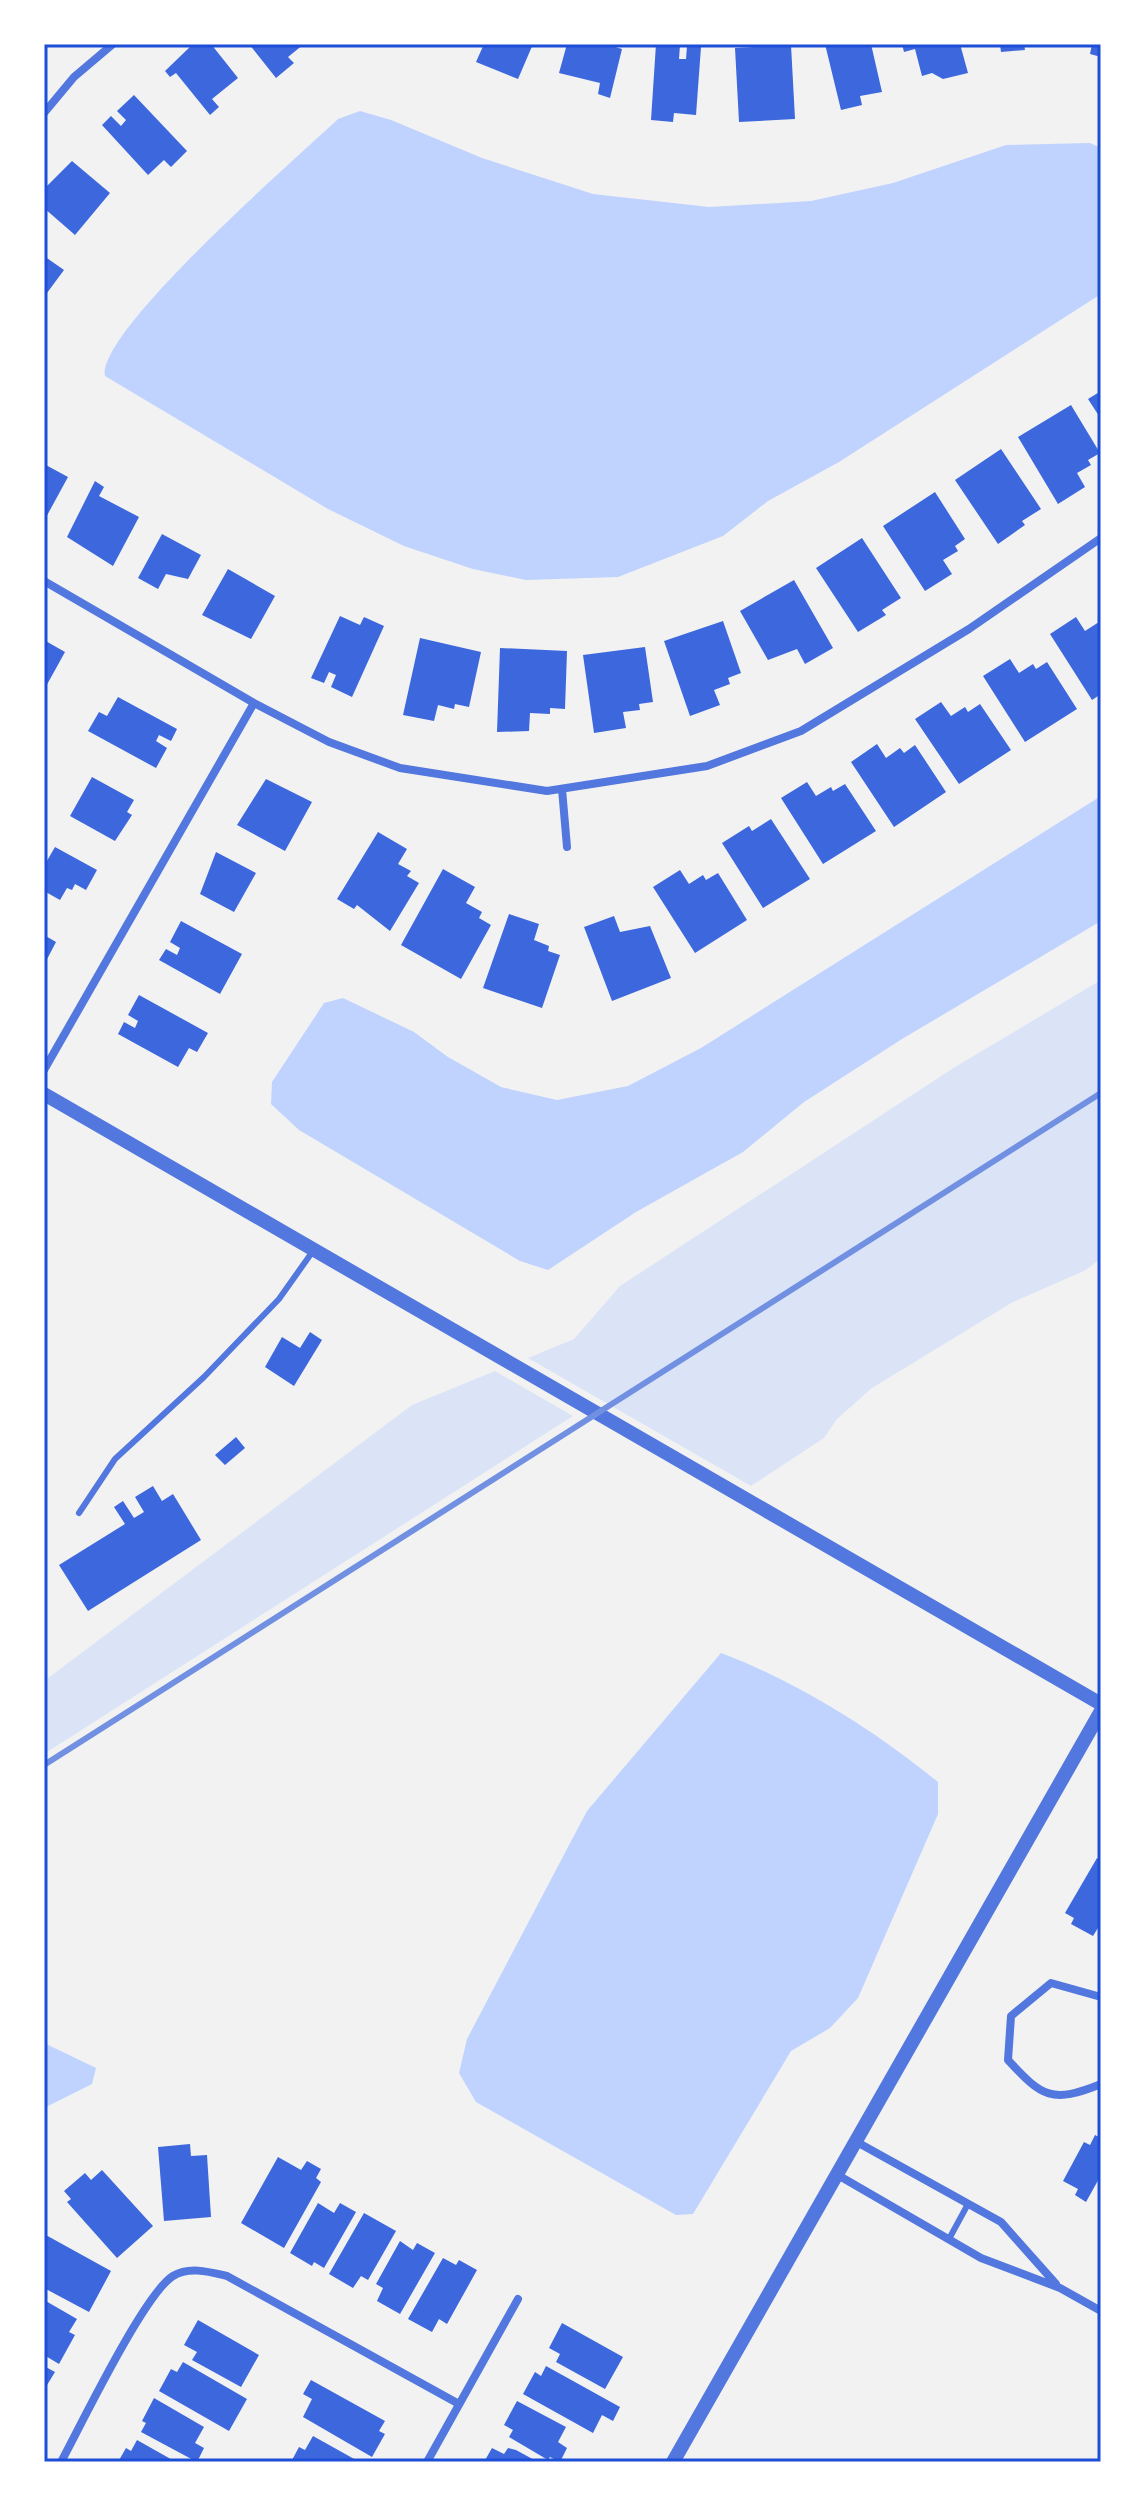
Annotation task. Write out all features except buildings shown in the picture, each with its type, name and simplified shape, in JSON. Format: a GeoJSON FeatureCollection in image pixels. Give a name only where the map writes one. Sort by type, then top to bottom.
{"type":"FeatureCollection","features":[{"type":"Feature","properties":{"kind":"street"},"geometry":{"type":"LineString","coordinates":[[44,113],[74,77],[113,44]]}},
{"type":"Feature","properties":{"kind":"street"},"geometry":{"type":"LineString","coordinates":[[44,581],[254,703],[329,742],[400,768],[547,791],[707,766],[801,731],[969,629],[1101,538]]}},
{"type":"Feature","properties":{"kind":"street"},"geometry":{"type":"LineString","coordinates":[[44,1070],[254,703]]}},
{"type":"Feature","properties":{"kind":"street"},"geometry":{"type":"LineString","coordinates":[[562,789],[567,847]]}},
{"type":"Feature","properties":{"kind":"street"},"geometry":{"type":"LineString","coordinates":[[44,1094],[1101,1704]]}},
{"type":"Feature","properties":{"kind":"street"},"geometry":{"type":"LineString","coordinates":[[673,2462],[1101,1711]]}},
{"type":"Feature","properties":{"kind":"street"},"geometry":{"type":"LineString","coordinates":[[1101,1997],[1051,1983],[1011,2016],[1008,2060],[1037,2091],[1072,2096],[1101,2084]]}},
{"type":"Feature","properties":{"kind":"street"},"geometry":{"type":"LineString","coordinates":[[854,2140],[1001,2222],[1060,2288]]}},
{"type":"Feature","properties":{"kind":"street"},"geometry":{"type":"LineString","coordinates":[[835,2173],[981,2258],[1060,2288],[1101,2311]]}},
{"type":"Feature","properties":{"kind":"street"},"geometry":{"type":"LineString","coordinates":[[61,2462],[151,2299],[174,2275],[200,2270],[227,2276],[459,2404]]}},
{"type":"Feature","properties":{"kind":"street"},"geometry":{"type":"LineString","coordinates":[[427,2462],[518,2299]]}},
{"type":"Feature","properties":{"kind":"lane"},"geometry":{"type":"LineString","coordinates":[[79,1513],[115,1459],[204,1377],[268,1310],[314,1250]]}},
{"type":"Feature","properties":{"kind":"lane"},"geometry":{"type":"LineString","coordinates":[[949,2239],[968,2204]]}},
{"type":"Feature","properties":{"kind":"shaded area"},"geometry":{"type":"Polygon","coordinates":[[[1101,980],[1101,1258],[1086,1270],[1013,1302],[872,1388],[837,1419],[824,1438],[751,1486],[528,1358],[574,1339],[620,1286],[955,1067],[1101,980]]]}},
{"type":"Feature","properties":{"kind":"shaded area"},"geometry":{"type":"Polygon","coordinates":[[[495,1371],[573,1416],[44,1754],[44,1681],[412,1405],[495,1371]]]}},
{"type":"Feature","properties":{"kind":"water"},"geometry":{"type":"Polygon","coordinates":[[[360,111],[391,120],[482,158],[593,194],[709,207],[811,201],[893,183],[1006,145],[1090,143],[1101,148],[1101,294],[839,462],[768,501],[723,536],[618,577],[526,580],[473,569],[404,546],[328,509],[105,376],[111,354],[132,322],[165,285],[338,119],[360,111]]]}},
{"type":"Feature","properties":{"kind":"water"},"geometry":{"type":"Polygon","coordinates":[[[1101,796],[1101,921],[902,1039],[804,1102],[743,1152],[636,1212],[548,1270],[520,1261],[299,1130],[271,1104],[272,1082],[324,1003],[343,998],[414,1032],[448,1057],[501,1087],[557,1100],[628,1086],[701,1048],[1101,796]]]}},
{"type":"Feature","properties":{"kind":"water"},"geometry":{"type":"Polygon","coordinates":[[[721,1653],[807,1693],[862,1726],[913,1763],[938,1782],[938,1814],[858,1998],[830,2028],[791,2051],[693,2214],[676,2215],[476,2102],[459,2073],[467,2039],[587,1811],[721,1653]]]}},
{"type":"Feature","properties":{"kind":"water"},"geometry":{"type":"Polygon","coordinates":[[[44,2043],[96,2068],[92,2084],[44,2108],[44,2043]]]}},
{"type":"Feature","properties":{"kind":"railway"},"geometry":{"type":"LineString","coordinates":[[44,1765],[1101,1093]]}}]}
